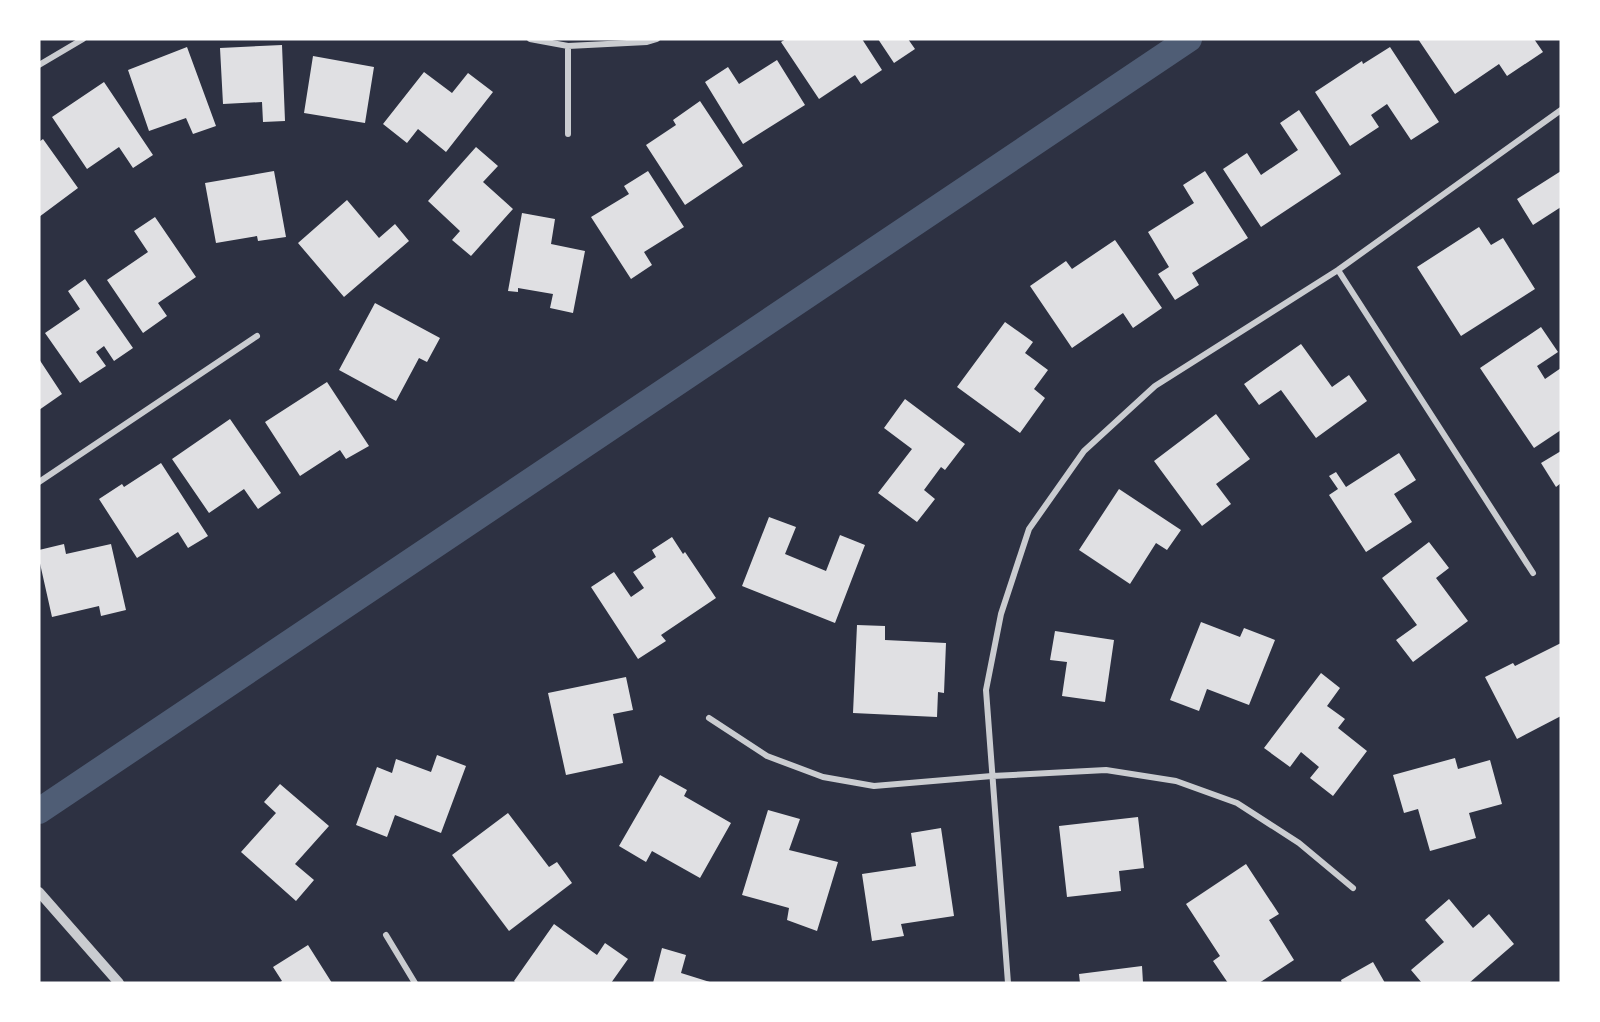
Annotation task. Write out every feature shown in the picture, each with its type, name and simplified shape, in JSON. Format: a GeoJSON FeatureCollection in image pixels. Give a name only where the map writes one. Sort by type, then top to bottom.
{"type":"FeatureCollection","features":[{"type":"Feature","properties":{"kind":"street"},"geometry":{"type":"LineString","coordinates":[[39,64],[83,39]]}},
{"type":"Feature","properties":{"kind":"street"},"geometry":{"type":"LineString","coordinates":[[530,39],[568,46],[647,42],[657,39]]}},
{"type":"Feature","properties":{"kind":"street"},"geometry":{"type":"LineString","coordinates":[[568,46],[568,134]]}},
{"type":"Feature","properties":{"kind":"street"},"geometry":{"type":"LineString","coordinates":[[1008,983],[986,690],[1001,614],[1029,529],[1084,451],[1155,386],[1338,270],[1561,110]]}},
{"type":"Feature","properties":{"kind":"street"},"geometry":{"type":"LineString","coordinates":[[1338,270],[1533,573]]}},
{"type":"Feature","properties":{"kind":"street"},"geometry":{"type":"LineString","coordinates":[[39,482],[257,336]]}},
{"type":"Feature","properties":{"kind":"street"},"geometry":{"type":"LineString","coordinates":[[710,718],[767,756],[823,777],[874,786],[992,776],[1106,770],[1176,781],[1237,803],[1299,843],[1353,888]]}},
{"type":"Feature","properties":{"kind":"street"},"geometry":{"type":"LineString","coordinates":[[39,892],[119,983]]}},
{"type":"Feature","properties":{"kind":"street"},"geometry":{"type":"LineString","coordinates":[[386,935],[415,983]]}},
{"type":"Feature","properties":{"kind":"building"},"geometry":{"type":"Polygon","coordinates":[[[786,39],[862,39],[882,70],[861,84],[855,75],[819,99],[781,42],[786,39]]]}},
{"type":"Feature","properties":{"kind":"building"},"geometry":{"type":"Polygon","coordinates":[[[878,39],[908,39],[915,49],[894,63],[878,39]]]}},
{"type":"Feature","properties":{"kind":"building"},"geometry":{"type":"Polygon","coordinates":[[[1418,39],[1534,39],[1543,52],[1507,76],[1499,64],[1455,94],[1418,39]]]}},
{"type":"Feature","properties":{"kind":"building"},"geometry":{"type":"Polygon","coordinates":[[[282,45],[285,121],[263,122],[262,102],[223,104],[220,48],[282,45]]]}},
{"type":"Feature","properties":{"kind":"building"},"geometry":{"type":"Polygon","coordinates":[[[187,47],[216,126],[193,134],[186,118],[149,131],[128,70],[187,47]]]}},
{"type":"Feature","properties":{"kind":"building"},"geometry":{"type":"Polygon","coordinates":[[[1390,47],[1439,122],[1411,140],[1387,104],[1371,115],[1379,127],[1350,146],[1315,92],[1362,61],[1363,64],[1390,47]]]}},
{"type":"Feature","properties":{"kind":"building"},"geometry":{"type":"Polygon","coordinates":[[[313,56],[374,67],[365,123],[304,113],[313,56]]]}},
{"type":"Feature","properties":{"kind":"building"},"geometry":{"type":"Polygon","coordinates":[[[777,60],[805,105],[743,144],[705,82],[728,67],[739,84],[777,60]]]}},
{"type":"Feature","properties":{"kind":"building"},"geometry":{"type":"Polygon","coordinates":[[[424,72],[452,93],[468,73],[493,92],[446,152],[418,129],[407,143],[383,124],[424,72]]]}},
{"type":"Feature","properties":{"kind":"building"},"geometry":{"type":"Polygon","coordinates":[[[104,82],[153,155],[133,168],[119,147],[87,169],[52,117],[104,82]]]}},
{"type":"Feature","properties":{"kind":"building"},"geometry":{"type":"Polygon","coordinates":[[[700,101],[743,166],[685,205],[646,145],[676,125],[673,120],[700,101]]]}},
{"type":"Feature","properties":{"kind":"building"},"geometry":{"type":"Polygon","coordinates":[[[1299,110],[1341,174],[1261,227],[1223,169],[1247,153],[1261,175],[1298,150],[1280,123],[1299,110]]]}},
{"type":"Feature","properties":{"kind":"building"},"geometry":{"type":"Polygon","coordinates":[[[43,139],[78,188],[39,217],[39,142],[43,139]]]}},
{"type":"Feature","properties":{"kind":"building"},"geometry":{"type":"Polygon","coordinates":[[[476,147],[498,166],[483,182],[513,209],[471,256],[452,240],[460,231],[428,201],[476,147]]]}},
{"type":"Feature","properties":{"kind":"building"},"geometry":{"type":"Polygon","coordinates":[[[274,171],[286,237],[258,241],[257,236],[216,243],[205,183],[274,171]]]}},
{"type":"Feature","properties":{"kind":"building"},"geometry":{"type":"Polygon","coordinates":[[[648,171],[684,227],[644,252],[652,265],[631,279],[591,217],[629,194],[624,186],[648,171]]]}},
{"type":"Feature","properties":{"kind":"building"},"geometry":{"type":"Polygon","coordinates":[[[1205,171],[1248,238],[1192,273],[1199,285],[1175,300],[1158,274],[1169,267],[1148,232],[1194,203],[1183,185],[1205,171]]]}},
{"type":"Feature","properties":{"kind":"building"},"geometry":{"type":"Polygon","coordinates":[[[1561,171],[1561,207],[1533,225],[1517,199],[1561,171]]]}},
{"type":"Feature","properties":{"kind":"building"},"geometry":{"type":"Polygon","coordinates":[[[347,200],[379,238],[395,224],[409,241],[344,297],[298,243],[347,200]]]}},
{"type":"Feature","properties":{"kind":"building"},"geometry":{"type":"Polygon","coordinates":[[[522,213],[555,219],[551,244],[585,251],[573,313],[550,308],[553,294],[518,288],[518,292],[508,291],[522,213]]]}},
{"type":"Feature","properties":{"kind":"building"},"geometry":{"type":"Polygon","coordinates":[[[155,217],[196,277],[158,303],[167,316],[143,333],[107,280],[148,252],[134,231],[155,217]]]}},
{"type":"Feature","properties":{"kind":"building"},"geometry":{"type":"Polygon","coordinates":[[[1479,227],[1491,245],[1503,238],[1535,289],[1461,336],[1417,267],[1479,227]]]}},
{"type":"Feature","properties":{"kind":"building"},"geometry":{"type":"Polygon","coordinates":[[[1115,240],[1162,308],[1133,328],[1123,313],[1072,348],[1030,286],[1066,261],[1072,269],[1115,240]]]}},
{"type":"Feature","properties":{"kind":"building"},"geometry":{"type":"Polygon","coordinates":[[[85,279],[133,348],[114,361],[104,346],[96,352],[106,366],[80,383],[45,333],[80,309],[68,291],[85,279]]]}},
{"type":"Feature","properties":{"kind":"building"},"geometry":{"type":"Polygon","coordinates":[[[375,303],[440,338],[427,362],[419,358],[396,401],[339,370],[375,303]]]}},
{"type":"Feature","properties":{"kind":"building"},"geometry":{"type":"Polygon","coordinates":[[[1005,322],[1033,342],[1025,353],[1048,370],[1034,389],[1045,398],[1020,433],[957,387],[1005,322]]]}},
{"type":"Feature","properties":{"kind":"building"},"geometry":{"type":"Polygon","coordinates":[[[1541,327],[1558,352],[1537,366],[1545,379],[1561,368],[1561,430],[1534,448],[1480,368],[1541,327]]]}},
{"type":"Feature","properties":{"kind":"building"},"geometry":{"type":"Polygon","coordinates":[[[1301,344],[1332,387],[1349,375],[1367,401],[1316,438],[1281,390],[1259,405],[1244,384],[1301,344]]]}},
{"type":"Feature","properties":{"kind":"building"},"geometry":{"type":"Polygon","coordinates":[[[39,359],[62,394],[39,410],[39,359]]]}},
{"type":"Feature","properties":{"kind":"building"},"geometry":{"type":"Polygon","coordinates":[[[327,382],[369,446],[346,459],[340,450],[300,476],[265,422],[327,382]]]}},
{"type":"Feature","properties":{"kind":"building"},"geometry":{"type":"Polygon","coordinates":[[[905,399],[965,444],[945,470],[941,467],[924,490],[935,499],[917,522],[878,493],[912,449],[884,428],[905,399]]]}},
{"type":"Feature","properties":{"kind":"building"},"geometry":{"type":"Polygon","coordinates":[[[1216,414],[1250,459],[1216,484],[1231,504],[1202,526],[1154,461],[1216,414]]]}},
{"type":"Feature","properties":{"kind":"building"},"geometry":{"type":"Polygon","coordinates":[[[230,419],[281,493],[258,509],[244,489],[209,513],[172,459],[230,419]]]}},
{"type":"Feature","properties":{"kind":"building"},"geometry":{"type":"Polygon","coordinates":[[[1561,451],[1561,483],[1556,487],[1541,463],[1561,451]]]}},
{"type":"Feature","properties":{"kind":"building"},"geometry":{"type":"Polygon","coordinates":[[[1399,453],[1416,480],[1394,494],[1412,522],[1366,552],[1329,495],[1338,489],[1329,476],[1336,472],[1346,487],[1399,453]]]}},
{"type":"Feature","properties":{"kind":"building"},"geometry":{"type":"Polygon","coordinates":[[[161,463],[208,536],[188,548],[178,532],[137,558],[99,499],[122,484],[124,487],[161,463]]]}},
{"type":"Feature","properties":{"kind":"building"},"geometry":{"type":"Polygon","coordinates":[[[1119,489],[1181,530],[1167,550],[1156,543],[1130,584],[1079,550],[1119,489]]]}},
{"type":"Feature","properties":{"kind":"building"},"geometry":{"type":"Polygon","coordinates":[[[769,517],[796,527],[785,554],[826,571],[840,535],[865,545],[835,623],[742,586],[769,517]]]}},
{"type":"Feature","properties":{"kind":"building"},"geometry":{"type":"Polygon","coordinates":[[[672,537],[716,598],[661,635],[666,641],[638,659],[591,587],[614,572],[631,597],[644,588],[633,572],[656,557],[652,550],[672,537]]]}},
{"type":"Feature","properties":{"kind":"building"},"geometry":{"type":"Polygon","coordinates":[[[1429,542],[1449,568],[1436,578],[1468,621],[1413,662],[1396,640],[1417,625],[1382,578],[1429,542]]]}},
{"type":"Feature","properties":{"kind":"building"},"geometry":{"type":"Polygon","coordinates":[[[64,544],[66,554],[111,544],[126,610],[101,616],[99,606],[52,617],[39,550],[64,544]]]}},
{"type":"Feature","properties":{"kind":"building"},"geometry":{"type":"Polygon","coordinates":[[[1201,622],[1240,637],[1244,628],[1275,640],[1249,705],[1207,689],[1199,711],[1170,700],[1201,622]]]}},
{"type":"Feature","properties":{"kind":"building"},"geometry":{"type":"Polygon","coordinates":[[[857,625],[885,626],[885,640],[946,643],[944,693],[938,692],[937,717],[853,713],[857,625]]]}},
{"type":"Feature","properties":{"kind":"building"},"geometry":{"type":"Polygon","coordinates":[[[1055,631],[1114,640],[1105,702],[1062,696],[1067,662],[1050,660],[1055,631]]]}},
{"type":"Feature","properties":{"kind":"building"},"geometry":{"type":"Polygon","coordinates":[[[1561,643],[1561,716],[1517,739],[1485,677],[1513,663],[1515,666],[1561,643]]]}},
{"type":"Feature","properties":{"kind":"building"},"geometry":{"type":"Polygon","coordinates":[[[1321,673],[1340,688],[1327,706],[1345,719],[1338,728],[1367,751],[1333,796],[1310,778],[1319,767],[1301,752],[1290,767],[1264,748],[1321,673]]]}},
{"type":"Feature","properties":{"kind":"building"},"geometry":{"type":"Polygon","coordinates":[[[626,677],[633,710],[613,714],[623,763],[566,775],[548,693],[626,677]]]}},
{"type":"Feature","properties":{"kind":"building"},"geometry":{"type":"Polygon","coordinates":[[[437,755],[466,766],[441,833],[395,815],[387,837],[356,825],[377,767],[392,773],[396,759],[431,772],[437,755]]]}},
{"type":"Feature","properties":{"kind":"building"},"geometry":{"type":"Polygon","coordinates":[[[1455,758],[1458,769],[1490,760],[1502,804],[1469,813],[1476,838],[1430,851],[1418,809],[1404,813],[1393,775],[1455,758]]]}},
{"type":"Feature","properties":{"kind":"building"},"geometry":{"type":"Polygon","coordinates":[[[660,775],[687,790],[684,796],[731,823],[700,878],[652,851],[646,862],[619,846],[660,775]]]}},
{"type":"Feature","properties":{"kind":"building"},"geometry":{"type":"Polygon","coordinates":[[[280,784],[329,826],[295,864],[314,880],[296,901],[241,852],[276,813],[264,802],[280,784]]]}},
{"type":"Feature","properties":{"kind":"building"},"geometry":{"type":"Polygon","coordinates":[[[768,810],[800,819],[789,850],[838,862],[817,931],[787,920],[789,908],[742,895],[768,810]]]}},
{"type":"Feature","properties":{"kind":"building"},"geometry":{"type":"Polygon","coordinates":[[[508,813],[549,867],[557,862],[572,883],[509,931],[452,855],[508,813]]]}},
{"type":"Feature","properties":{"kind":"building"},"geometry":{"type":"Polygon","coordinates":[[[1138,817],[1144,868],[1119,871],[1121,891],[1067,897],[1059,826],[1138,817]]]}},
{"type":"Feature","properties":{"kind":"building"},"geometry":{"type":"Polygon","coordinates":[[[941,828],[954,916],[901,924],[904,936],[872,941],[862,874],[916,866],[911,833],[941,828]]]}},
{"type":"Feature","properties":{"kind":"building"},"geometry":{"type":"Polygon","coordinates":[[[1246,864],[1279,914],[1269,920],[1294,960],[1259,983],[1228,983],[1213,961],[1220,956],[1186,904],[1246,864]]]}},
{"type":"Feature","properties":{"kind":"building"},"geometry":{"type":"Polygon","coordinates":[[[1449,899],[1473,928],[1489,914],[1514,944],[1469,983],[1422,983],[1411,970],[1444,942],[1425,920],[1449,899]]]}},
{"type":"Feature","properties":{"kind":"building"},"geometry":{"type":"Polygon","coordinates":[[[554,924],[597,955],[605,943],[628,959],[611,983],[516,983],[514,981],[554,924]]]}},
{"type":"Feature","properties":{"kind":"building"},"geometry":{"type":"Polygon","coordinates":[[[308,945],[332,983],[279,983],[282,981],[273,967],[308,945]]]}},
{"type":"Feature","properties":{"kind":"building"},"geometry":{"type":"Polygon","coordinates":[[[662,948],[686,955],[681,973],[713,983],[653,983],[662,948]]]}},
{"type":"Feature","properties":{"kind":"building"},"geometry":{"type":"Polygon","coordinates":[[[1373,962],[1385,983],[1342,983],[1341,980],[1373,962]]]}},
{"type":"Feature","properties":{"kind":"building"},"geometry":{"type":"Polygon","coordinates":[[[1142,966],[1143,983],[1080,983],[1079,974],[1142,966]]]}},
{"type":"Feature","properties":{"kind":"waterway"},"geometry":{"type":"LineString","coordinates":[[39,811],[1189,39]]}}]}
